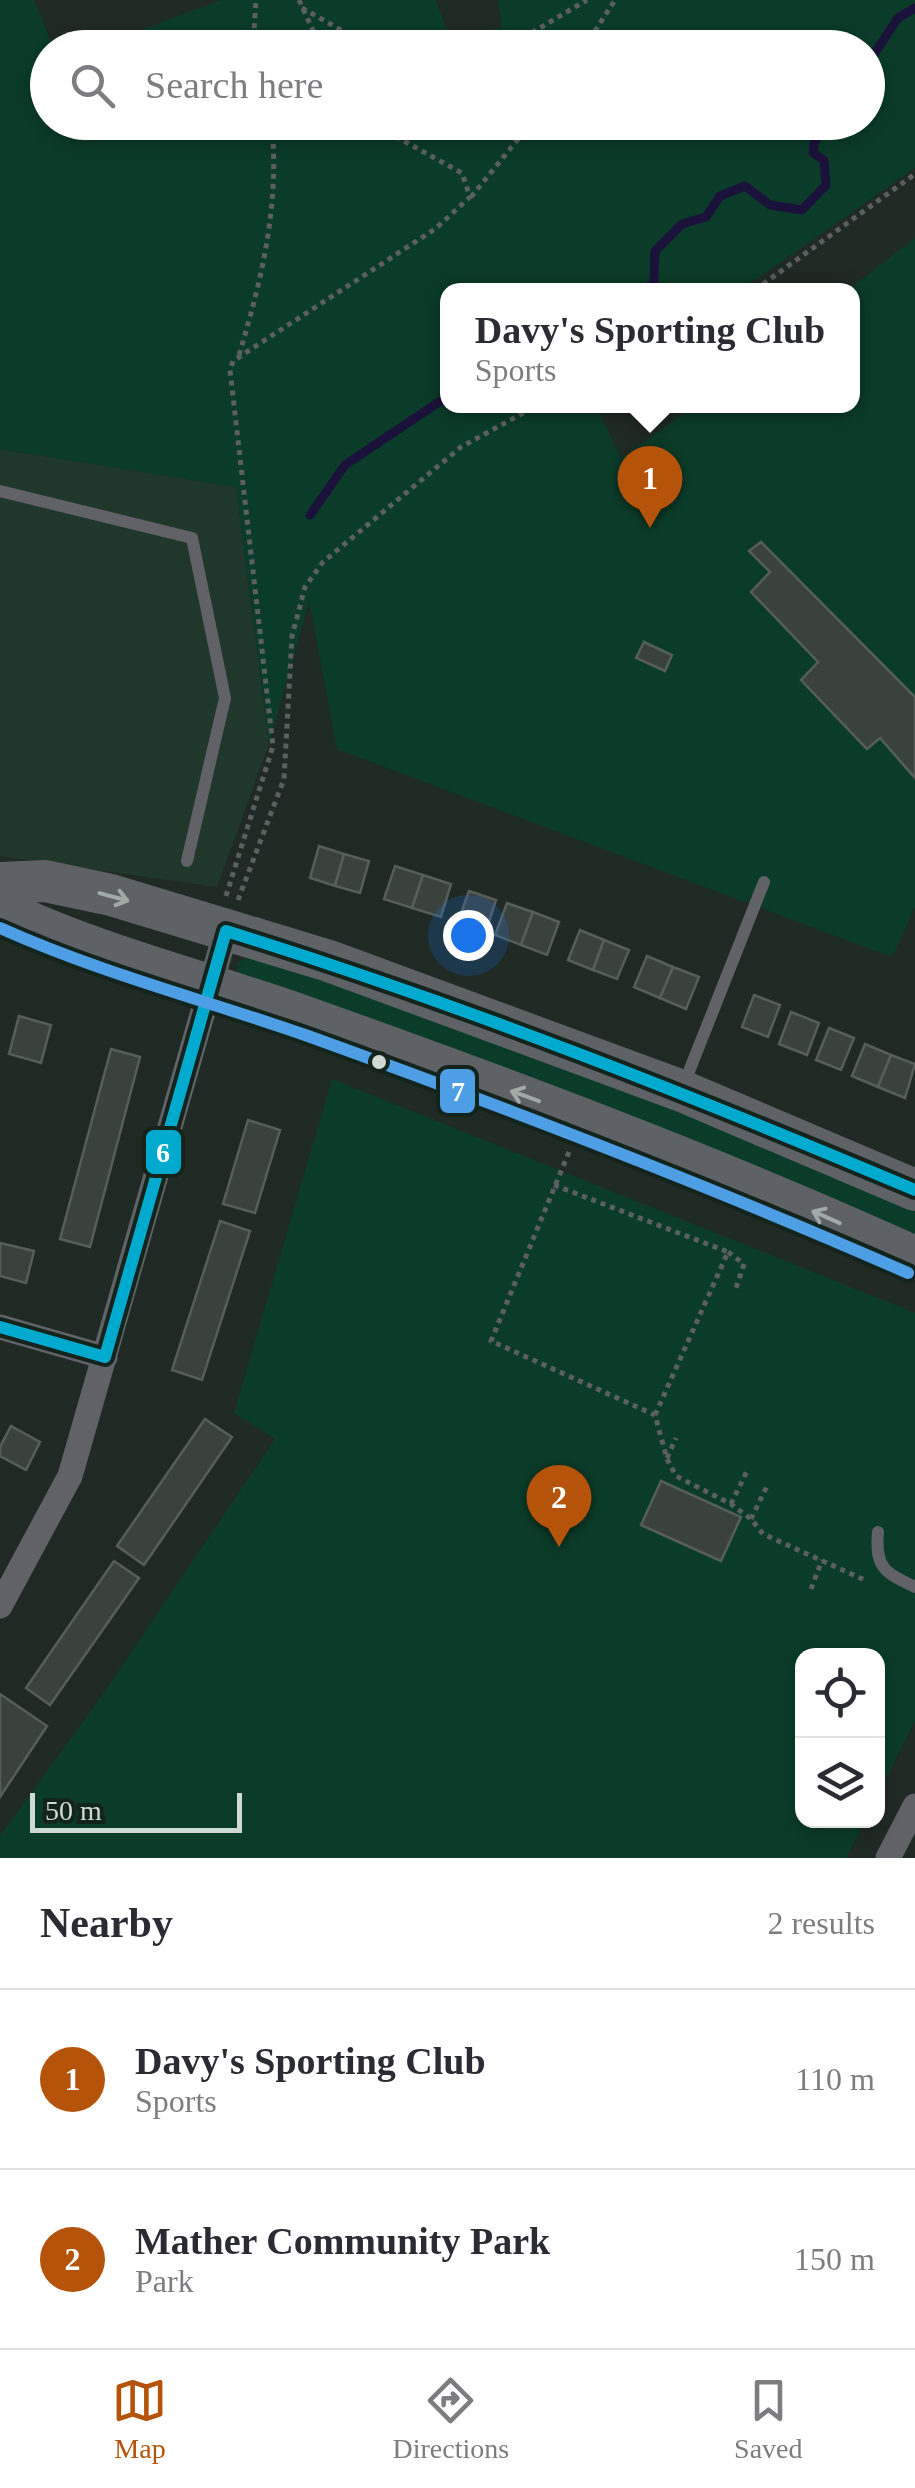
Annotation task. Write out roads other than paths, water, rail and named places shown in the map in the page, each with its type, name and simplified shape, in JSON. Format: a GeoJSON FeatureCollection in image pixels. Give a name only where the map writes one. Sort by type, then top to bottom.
{"type":"FeatureCollection","features":[{"type":"Feature","properties":{"kind":"highway"},"geometry":{"type":"LineString","coordinates":[[0,883],[45,881],[111,895],[328,961],[682,1091],[915,1190]]}},
{"type":"Feature","properties":{"kind":"highway"},"geometry":{"type":"LineString","coordinates":[[0,909],[57,936],[211,984],[585,1118],[716,1170],[915,1258]]}},
{"type":"Feature","properties":{"kind":"street"},"geometry":{"type":"LineString","coordinates":[[0,1606],[70,1476],[211,984],[221,929]]}},
{"type":"Feature","properties":{"kind":"street"},"geometry":{"type":"LineString","coordinates":[[0,1327],[106,1357]]}},
{"type":"Feature","properties":{"kind":"street"},"geometry":{"type":"LineString","coordinates":[[888,1858],[915,1806]]}},
{"type":"Feature","properties":{"kind":"lane"},"geometry":{"type":"LineString","coordinates":[[0,491],[192,538],[226,698],[187,861]]}},
{"type":"Feature","properties":{"kind":"lane"},"geometry":{"type":"LineString","coordinates":[[682,1091],[764,882]]}},
{"type":"Feature","properties":{"kind":"lane"},"geometry":{"type":"LineString","coordinates":[[878,1532],[876,1555],[887,1574],[915,1586]]}},
{"type":"Feature","properties":{"kind":"waterway"},"geometry":{"type":"LineString","coordinates":[[885,38],[898,18],[915,8]]}},
{"type":"Feature","properties":{"kind":"waterway"},"geometry":{"type":"LineString","coordinates":[[654,283],[655,251],[682,224],[706,217],[720,196],[745,186],[770,205],[802,210],[826,185],[824,160],[813,153],[816,140]]}},
{"type":"Feature","properties":{"kind":"waterway"},"geometry":{"type":"LineString","coordinates":[[310,515],[345,465],[440,401]]}},
{"type":"Feature","properties":{"kind":"place","name":"Davy's Sporting Club"},"geometry":{"type":"Point","coordinates":[650,528]}},
{"type":"Feature","properties":{"kind":"place","name":"Mather Community Park"},"geometry":{"type":"Point","coordinates":[559,1547]}}]}
